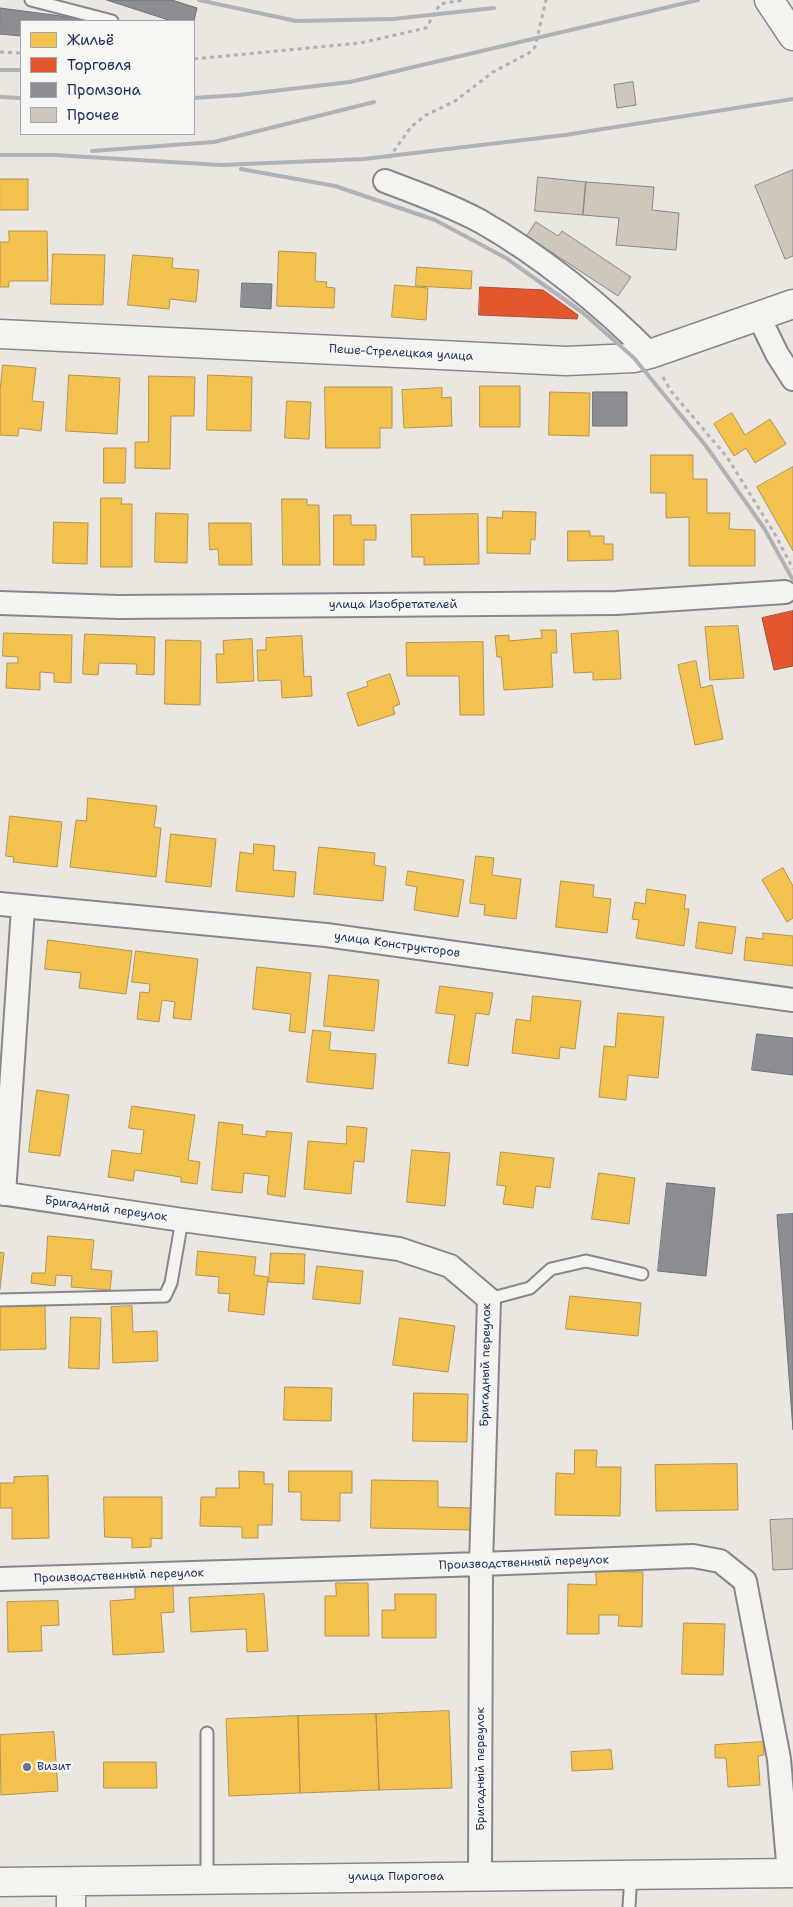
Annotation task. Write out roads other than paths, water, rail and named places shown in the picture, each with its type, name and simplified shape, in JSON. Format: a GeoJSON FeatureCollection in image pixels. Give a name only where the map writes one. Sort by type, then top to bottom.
{"type":"FeatureCollection","features":[{"type":"Feature","properties":{"kind":"street"},"geometry":{"type":"LineString","coordinates":[[769,0],[793,36]]}},
{"type":"Feature","properties":{"kind":"street"},"geometry":{"type":"LineString","coordinates":[[385,181],[448,205],[480,221],[503,236],[593,300],[650,354]]}},
{"type":"Feature","properties":{"kind":"street","name":"Пеше-Стрелецкая улица"},"geometry":{"type":"LineString","coordinates":[[0,334],[566,361],[634,358],[650,354],[793,304]]}},
{"type":"Feature","properties":{"kind":"street"},"geometry":{"type":"LineString","coordinates":[[759,317],[777,354],[793,379]]}},
{"type":"Feature","properties":{"kind":"street","name":"улица Изобретателей"},"geometry":{"type":"LineString","coordinates":[[0,603],[119,607],[616,603],[785,592]]}},
{"type":"Feature","properties":{"kind":"street","name":"улица Конструкторов"},"geometry":{"type":"LineString","coordinates":[[0,904],[23,908],[326,935],[793,1000]]}},
{"type":"Feature","properties":{"kind":"street"},"geometry":{"type":"LineString","coordinates":[[2,1194],[23,908]]}},
{"type":"Feature","properties":{"kind":"street","name":"Бригадный переулок"},"geometry":{"type":"LineString","coordinates":[[2,1194],[182,1220],[399,1248],[450,1266],[489,1299],[481,1564],[480,1876]]}},
{"type":"Feature","properties":{"kind":"street","name":"Производственный переулок"},"geometry":{"type":"LineString","coordinates":[[0,1579],[693,1556],[720,1561],[745,1581],[780,1759],[791,1873]]}},
{"type":"Feature","properties":{"kind":"street","name":"улица Пирогова"},"geometry":{"type":"LineString","coordinates":[[0,1882],[71,1894],[207,1879],[791,1873]]}},
{"type":"Feature","properties":{"kind":"lane"},"geometry":{"type":"LineString","coordinates":[[31,0],[108,20]]}},
{"type":"Feature","properties":{"kind":"lane"},"geometry":{"type":"LineString","coordinates":[[0,1300],[165,1296],[172,1283],[182,1220]]}},
{"type":"Feature","properties":{"kind":"lane"},"geometry":{"type":"LineString","coordinates":[[489,1299],[530,1288],[551,1269],[586,1261],[642,1274]]}},
{"type":"Feature","properties":{"kind":"lane"},"geometry":{"type":"LineString","coordinates":[[207,1734],[207,1879]]}},
{"type":"Feature","properties":{"kind":"lane"},"geometry":{"type":"LineString","coordinates":[[629,1907],[631,1874]]}},
{"type":"Feature","properties":{"kind":"railway"},"geometry":{"type":"LineString","coordinates":[[199,0],[296,21],[393,19],[494,8]]}},
{"type":"Feature","properties":{"kind":"railway"},"geometry":{"type":"LineString","coordinates":[[195,98],[239,95],[350,82],[698,0]]}},
{"type":"Feature","properties":{"kind":"railway"},"geometry":{"type":"LineString","coordinates":[[0,70],[20,70]]}},
{"type":"Feature","properties":{"kind":"railway"},"geometry":{"type":"LineString","coordinates":[[0,97],[20,98]]}},
{"type":"Feature","properties":{"kind":"railway"},"geometry":{"type":"LineString","coordinates":[[0,155],[54,155],[221,165],[364,159],[565,135],[793,99]]}},
{"type":"Feature","properties":{"kind":"railway"},"geometry":{"type":"LineString","coordinates":[[92,151],[214,142],[374,102]]}},
{"type":"Feature","properties":{"kind":"railway"},"geometry":{"type":"LineString","coordinates":[[241,169],[335,186],[435,220],[506,258],[582,312],[634,358],[706,446],[764,528],[793,580]]}},
{"type":"Feature","properties":{"kind":"place","name":"Визит"},"geometry":{"type":"Point","coordinates":[27,1767]}}]}
